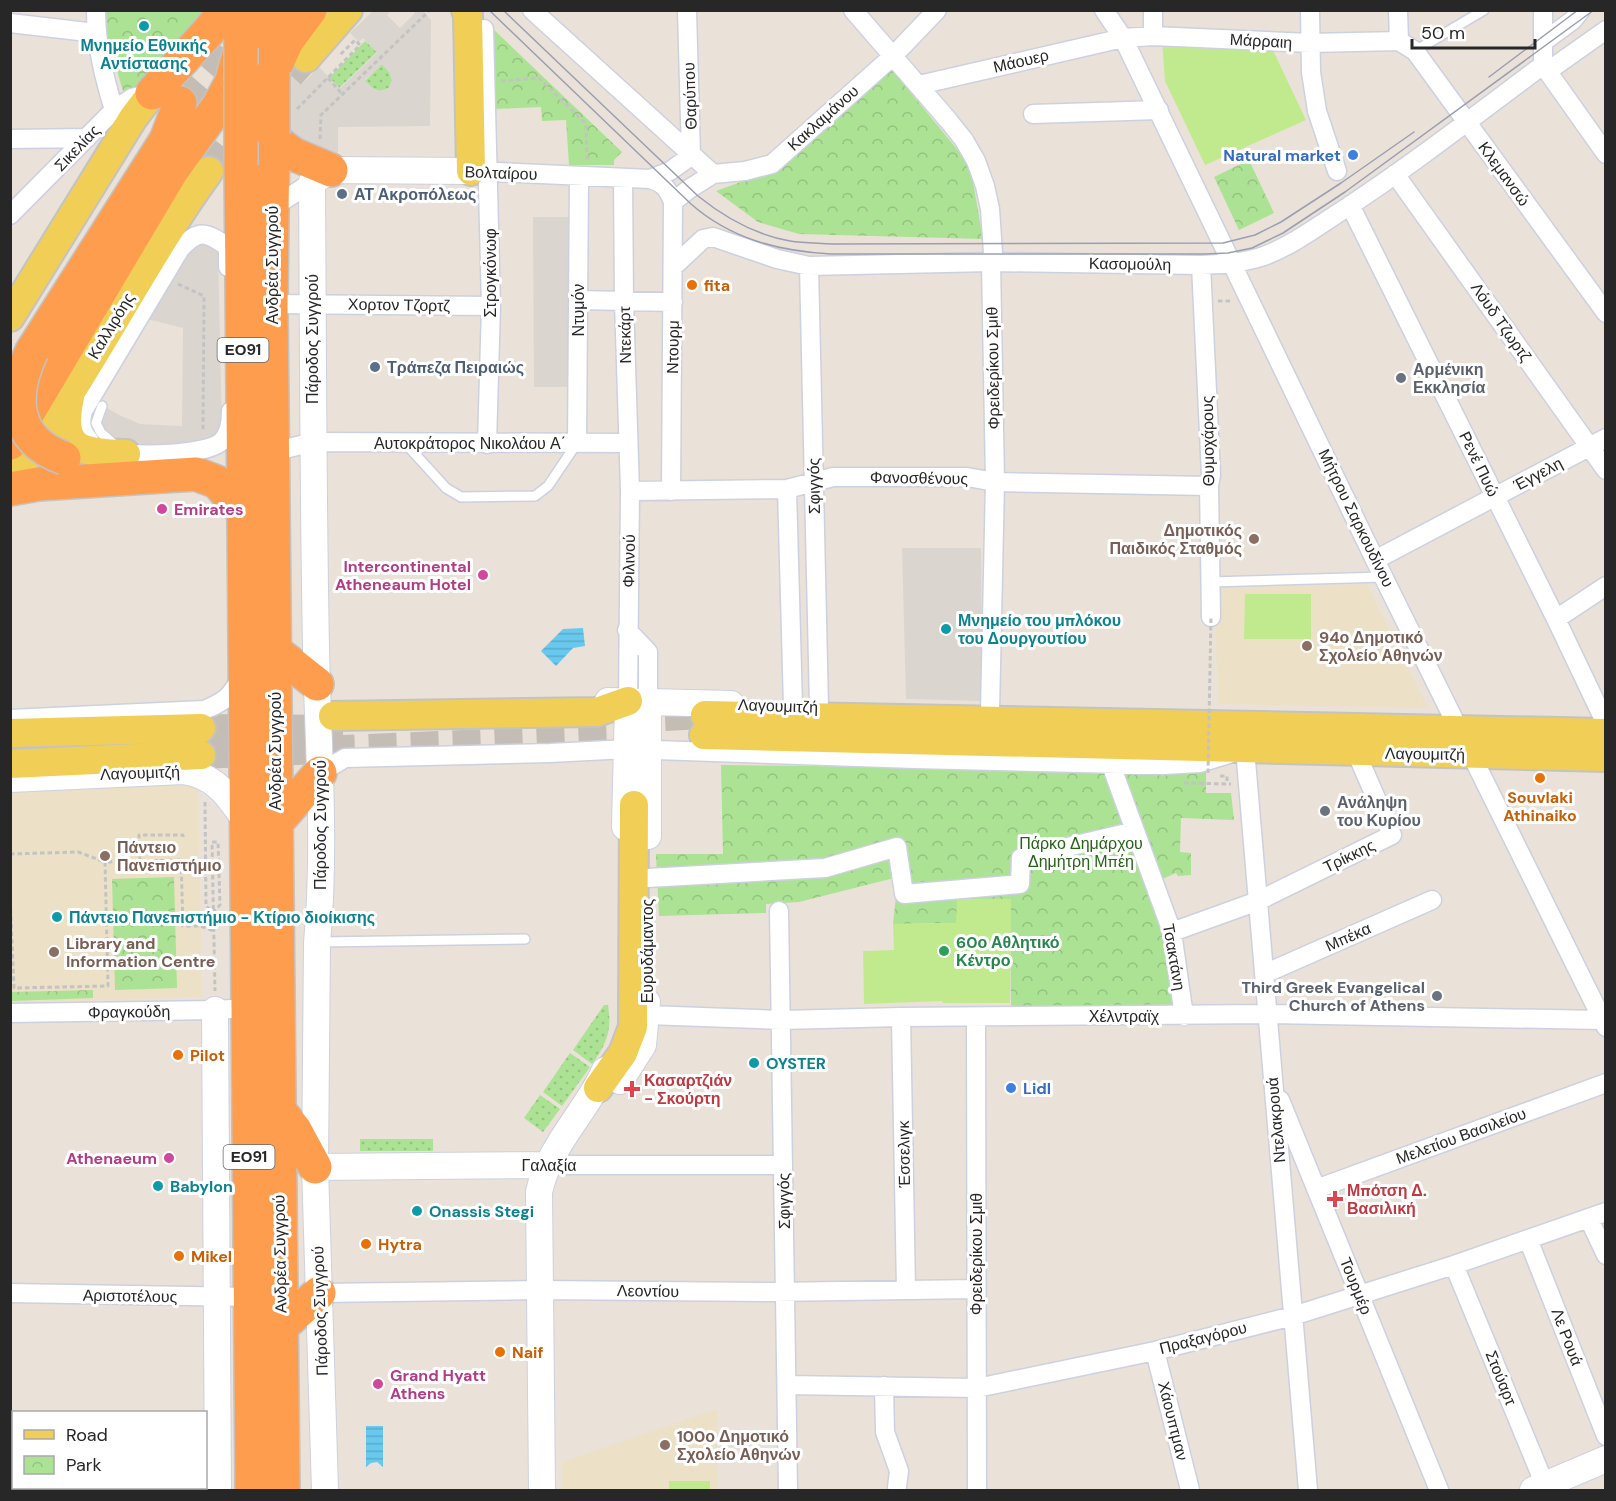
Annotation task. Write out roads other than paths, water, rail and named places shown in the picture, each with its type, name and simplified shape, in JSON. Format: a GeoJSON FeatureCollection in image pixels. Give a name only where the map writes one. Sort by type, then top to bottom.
{"type":"FeatureCollection","features":[{"type":"Feature","properties":{"kind":"highway"},"geometry":{"type":"LineString","coordinates":[[225,10],[166,98],[166,140],[21,355],[26,364],[19,389],[22,418],[31,436],[48,452],[64,458],[88,462],[179,463],[199,466],[223,478],[230,485],[236,495],[241,520]]}},
{"type":"Feature","properties":{"kind":"highway","name":"Ανδρέα Συγγρού"},"geometry":{"type":"LineString","coordinates":[[240,10],[241,172],[258,452],[274,650],[248,1008],[252,1491]]}},
{"type":"Feature","properties":{"kind":"highway","name":"Ανδρέα Συγγρού"},"geometry":{"type":"LineString","coordinates":[[272,10],[271,304],[258,452],[241,520],[245,668],[261,823],[278,1109],[283,1491]]}},
{"type":"Feature","properties":{"kind":"highway"},"geometry":{"type":"LineString","coordinates":[[273,72],[287,41],[309,12]]}},
{"type":"Feature","properties":{"kind":"highway"},"geometry":{"type":"LineString","coordinates":[[10,443],[171,172],[219,105],[231,82],[241,48]]}},
{"type":"Feature","properties":{"kind":"highway"},"geometry":{"type":"LineString","coordinates":[[273,136],[322,176]]}},
{"type":"Feature","properties":{"kind":"highway"},"geometry":{"type":"LineString","coordinates":[[228,247],[230,222],[241,172]]}},
{"type":"Feature","properties":{"kind":"highway"},"geometry":{"type":"LineString","coordinates":[[10,489],[38,484],[196,474],[217,482],[241,520]]}},
{"type":"Feature","properties":{"kind":"highway"},"geometry":{"type":"LineString","coordinates":[[274,650],[317,684]]}},
{"type":"Feature","properties":{"kind":"highway"},"geometry":{"type":"LineString","coordinates":[[261,823],[320,772]]}},
{"type":"Feature","properties":{"kind":"highway"},"geometry":{"type":"LineString","coordinates":[[278,1109],[295,1130],[315,1167]]}},
{"type":"Feature","properties":{"kind":"highway"},"geometry":{"type":"LineString","coordinates":[[280,1327],[319,1293]]}},
{"type":"Feature","properties":{"kind":"main road"},"geometry":{"type":"LineString","coordinates":[[319,60],[348,10]]}},
{"type":"Feature","properties":{"kind":"main road"},"geometry":{"type":"LineString","coordinates":[[475,20],[468,15],[480,171]]}},
{"type":"Feature","properties":{"kind":"main road"},"geometry":{"type":"LineString","coordinates":[[10,317],[133,118],[166,98]]}},
{"type":"Feature","properties":{"kind":"main road","name":"Καλλιρόης"},"geometry":{"type":"LineString","coordinates":[[10,479],[45,433],[160,245],[209,171]]}},
{"type":"Feature","properties":{"kind":"main road"},"geometry":{"type":"LineString","coordinates":[[71,391],[65,423],[75,443],[89,452],[126,454]]}},
{"type":"Feature","properties":{"kind":"main road"},"geometry":{"type":"LineString","coordinates":[[333,716],[597,712],[638,702]]}},
{"type":"Feature","properties":{"kind":"main road","name":"Λαγουμιτζή"},"geometry":{"type":"LineString","coordinates":[[705,725],[1466,743],[1605,757]]}},
{"type":"Feature","properties":{"kind":"main road","name":"Λαγουμιτζή"},"geometry":{"type":"LineString","coordinates":[[10,733],[203,742]]}},
{"type":"Feature","properties":{"kind":"main road","name":"Λαγουμιτζή"},"geometry":{"type":"LineString","coordinates":[[1246,738],[1356,752],[1605,733]]}},
{"type":"Feature","properties":{"kind":"main road","name":"Λαγουμιτζή"},"geometry":{"type":"LineString","coordinates":[[10,764],[203,742]]}},
{"type":"Feature","properties":{"kind":"main road"},"geometry":{"type":"LineString","coordinates":[[598,1088],[623,1053],[633,1027],[634,806]]}},
{"type":"Feature","properties":{"kind":"street"},"geometry":{"type":"LineString","coordinates":[[96,10],[96,33],[102,72],[114,110]]}},
{"type":"Feature","properties":{"kind":"street"},"geometry":{"type":"LineString","coordinates":[[532,10],[713,174]]}},
{"type":"Feature","properties":{"kind":"street","name":"Θαρύπου"},"geometry":{"type":"LineString","coordinates":[[687,10],[691,156]]}},
{"type":"Feature","properties":{"kind":"street","name":"Φρειδερίκου Σμιθ"},"geometry":{"type":"LineString","coordinates":[[853,10],[964,140],[976,161],[990,209],[993,254],[991,262],[995,482],[990,712]]}},
{"type":"Feature","properties":{"kind":"street","name":"Κακλαμάνου"},"geometry":{"type":"LineString","coordinates":[[673,202],[713,174],[745,171],[772,164],[893,56],[937,10]]}},
{"type":"Feature","properties":{"kind":"street","name":"Μήτρου Σαρκουδίνου"},"geometry":{"type":"LineString","coordinates":[[1104,10],[1123,38],[1159,110],[1384,577],[1604,1023]]}},
{"type":"Feature","properties":{"kind":"street"},"geometry":{"type":"LineString","coordinates":[[1153,10],[1153,36]]}},
{"type":"Feature","properties":{"kind":"street"},"geometry":{"type":"LineString","coordinates":[[1310,10],[1311,72],[1317,111],[1336,171]]}},
{"type":"Feature","properties":{"kind":"street"},"geometry":{"type":"LineString","coordinates":[[1398,10],[1399,41]]}},
{"type":"Feature","properties":{"kind":"street"},"geometry":{"type":"LineString","coordinates":[[1544,10],[1545,68],[1605,154]]}},
{"type":"Feature","properties":{"kind":"street"},"geometry":{"type":"LineString","coordinates":[[1543,42],[1577,15],[1593,10]]}},
{"type":"Feature","properties":{"kind":"street","name":"Στρογκόνωφ"},"geometry":{"type":"LineString","coordinates":[[475,20],[486,83],[480,171],[491,306],[487,444]]}},
{"type":"Feature","properties":{"kind":"street"},"geometry":{"type":"LineString","coordinates":[[10,23],[96,33]]}},
{"type":"Feature","properties":{"kind":"street","name":"Κασομούλη"},"geometry":{"type":"LineString","coordinates":[[673,267],[703,239],[713,237],[777,259],[809,266],[991,262],[1201,265],[1233,264],[1257,258],[1280,249],[1350,205],[1466,122],[1605,30]]}},
{"type":"Feature","properties":{"kind":"street","name":"Μάρραιη"},"geometry":{"type":"LineString","coordinates":[[1123,38],[1153,36],[1310,43],[1399,41]]}},
{"type":"Feature","properties":{"kind":"street","name":"Μάουερ"},"geometry":{"type":"LineString","coordinates":[[918,85],[1123,38]]}},
{"type":"Feature","properties":{"kind":"street","name":"Κλεμανσώ"},"geometry":{"type":"LineString","coordinates":[[1399,41],[1415,51],[1605,313]]}},
{"type":"Feature","properties":{"kind":"street","name":"Σικελίας"},"geometry":{"type":"LineString","coordinates":[[10,215],[114,110],[132,98],[166,98]]}},
{"type":"Feature","properties":{"kind":"street"},"geometry":{"type":"LineString","coordinates":[[1033,114],[1159,110]]}},
{"type":"Feature","properties":{"kind":"street"},"geometry":{"type":"LineString","coordinates":[[10,139],[87,138]]}},
{"type":"Feature","properties":{"kind":"street","name":"Βολταίρου"},"geometry":{"type":"LineString","coordinates":[[322,176],[480,171],[583,171],[623,179],[650,179],[670,171],[691,156]]}},
{"type":"Feature","properties":{"kind":"street","name":"Ντυμόν"},"geometry":{"type":"LineString","coordinates":[[577,444],[578,300],[583,171]]}},
{"type":"Feature","properties":{"kind":"street","name":"Λόυδ Τζωρτζ"},"geometry":{"type":"LineString","coordinates":[[1395,174],[1605,470]]}},
{"type":"Feature","properties":{"kind":"street"},"geometry":{"type":"LineString","coordinates":[[273,208],[322,176]]}},
{"type":"Feature","properties":{"kind":"street","name":"Πάροδος Συγγρού"},"geometry":{"type":"LineString","coordinates":[[322,176],[312,304],[320,772],[315,1167],[325,1491]]}},
{"type":"Feature","properties":{"kind":"street","name":"Ντεκάρτ"},"geometry":{"type":"LineString","coordinates":[[623,179],[630,491]]}},
{"type":"Feature","properties":{"kind":"street"},"geometry":{"type":"LineString","coordinates":[[650,179],[660,182],[669,190],[673,202]]}},
{"type":"Feature","properties":{"kind":"street","name":"Ντουρμ"},"geometry":{"type":"LineString","coordinates":[[671,491],[673,202]]}},
{"type":"Feature","properties":{"kind":"street","name":"Ρενέ Πυώ"},"geometry":{"type":"LineString","coordinates":[[1350,205],[1556,619],[1605,724]]}},
{"type":"Feature","properties":{"kind":"street"},"geometry":{"type":"LineString","coordinates":[[202,234],[228,247],[231,424],[226,436],[220,443],[203,450],[126,454],[100,447],[91,441],[85,435],[81,419],[84,411],[180,249],[195,235],[202,234]]}},
{"type":"Feature","properties":{"kind":"street","name":"Θυμοχάρους"},"geometry":{"type":"LineString","coordinates":[[1201,265],[1211,475],[1209,486],[1211,617]]}},
{"type":"Feature","properties":{"kind":"street","name":"Σφιγγός"},"geometry":{"type":"LineString","coordinates":[[809,266],[819,707]]}},
{"type":"Feature","properties":{"kind":"street"},"geometry":{"type":"LineString","coordinates":[[578,300],[673,302]]}},
{"type":"Feature","properties":{"kind":"street","name":"Χορτον Τζορτζ"},"geometry":{"type":"LineString","coordinates":[[271,304],[491,306]]}},
{"type":"Feature","properties":{"kind":"street"},"geometry":{"type":"LineString","coordinates":[[231,408],[258,452]]}},
{"type":"Feature","properties":{"kind":"street","name":"Έγγελη"},"geometry":{"type":"LineString","coordinates":[[1376,560],[1605,438]]}},
{"type":"Feature","properties":{"kind":"street","name":"Αυτοκράτορος Νικολάου Α΄"},"geometry":{"type":"LineString","coordinates":[[258,452],[313,442],[628,443]]}},
{"type":"Feature","properties":{"kind":"street","name":"Φανοσθένους"},"geometry":{"type":"LineString","coordinates":[[630,491],[787,489],[833,477],[966,477],[995,482],[1209,486]]}},
{"type":"Feature","properties":{"kind":"street","name":"Σφιγγός"},"geometry":{"type":"LineString","coordinates":[[787,489],[793,706]]}},
{"type":"Feature","properties":{"kind":"street","name":"Φιλινού"},"geometry":{"type":"LineString","coordinates":[[630,491],[627,630],[638,702]]}},
{"type":"Feature","properties":{"kind":"street"},"geometry":{"type":"LineString","coordinates":[[1556,619],[1605,586]]}},
{"type":"Feature","properties":{"kind":"street","name":"Λαγουμιτζή"},"geometry":{"type":"LineString","coordinates":[[10,779],[183,771],[203,742],[221,703],[234,691],[245,668]]}},
{"type":"Feature","properties":{"kind":"street","name":"Λαγουμιτζή"},"geometry":{"type":"LineString","coordinates":[[317,684],[340,705],[638,702],[1220,718],[1246,738],[1200,763],[1164,765],[638,749],[345,758],[320,772]]}},
{"type":"Feature","properties":{"kind":"street","name":"Ευρυδάμαντος"},"geometry":{"type":"LineString","coordinates":[[542,1491],[539,1192],[559,1142],[598,1088],[615,1048],[619,1029],[638,749],[638,702]]}},
{"type":"Feature","properties":{"kind":"street","name":"Λαγουμιτζή"},"geometry":{"type":"LineString","coordinates":[[10,719],[203,742]]}},
{"type":"Feature","properties":{"kind":"street","name":"Ντελακρουά"},"geometry":{"type":"LineString","coordinates":[[1246,738],[1308,1491]]}},
{"type":"Feature","properties":{"kind":"street","name":"Λαγουμιτζή"},"geometry":{"type":"LineString","coordinates":[[203,742],[222,790],[261,823]]}},
{"type":"Feature","properties":{"kind":"street","name":"Ευρυδάμαντος"},"geometry":{"type":"LineString","coordinates":[[548,1165],[570,1148],[643,1045],[647,1015],[647,878],[638,749]]}},
{"type":"Feature","properties":{"kind":"street","name":"Τρίκκης"},"geometry":{"type":"LineString","coordinates":[[1258,901],[1392,835],[1356,752]]}},
{"type":"Feature","properties":{"kind":"street","name":"Τσακτάνη"},"geometry":{"type":"LineString","coordinates":[[1111,765],[1172,932],[1184,1016]]}},
{"type":"Feature","properties":{"kind":"street"},"geometry":{"type":"LineString","coordinates":[[647,878],[825,868],[897,847],[904,894],[1020,884],[1021,858],[1135,831]]}},
{"type":"Feature","properties":{"kind":"street","name":"Μπέκα"},"geometry":{"type":"LineString","coordinates":[[1264,974],[1432,900]]}},
{"type":"Feature","properties":{"kind":"street"},"geometry":{"type":"LineString","coordinates":[[1172,932],[1258,901]]}},
{"type":"Feature","properties":{"kind":"street","name":"Σφιγγός"},"geometry":{"type":"LineString","coordinates":[[779,910],[788,1491]]}},
{"type":"Feature","properties":{"kind":"street","name":"Φραγκούδη"},"geometry":{"type":"LineString","coordinates":[[10,1013],[215,1011],[248,1008]]}},
{"type":"Feature","properties":{"kind":"street"},"geometry":{"type":"LineString","coordinates":[[215,1011],[218,1491]]}},
{"type":"Feature","properties":{"kind":"street","name":"Χέλντραϊχ"},"geometry":{"type":"LineString","coordinates":[[647,1015],[781,1020],[1268,1014],[1604,1023]]}},
{"type":"Feature","properties":{"kind":"street","name":"Έσσελιγκ"},"geometry":{"type":"LineString","coordinates":[[901,1017],[906,1290]]}},
{"type":"Feature","properties":{"kind":"street","name":"Φρειδερίκου Σμιθ"},"geometry":{"type":"LineString","coordinates":[[976,1017],[977,1491]]}},
{"type":"Feature","properties":{"kind":"street","name":"Τουρμέρ"},"geometry":{"type":"LineString","coordinates":[[1273,1082],[1439,1491]]}},
{"type":"Feature","properties":{"kind":"street","name":"Μελετίου Βασιλείου"},"geometry":{"type":"LineString","coordinates":[[1316,1189],[1605,1083]]}},
{"type":"Feature","properties":{"kind":"street","name":"Γαλαξία"},"geometry":{"type":"LineString","coordinates":[[315,1167],[783,1165]]}},
{"type":"Feature","properties":{"kind":"street"},"geometry":{"type":"LineString","coordinates":[[1597,1216],[1605,1255]]}},
{"type":"Feature","properties":{"kind":"street","name":"Πραξαγόρου"},"geometry":{"type":"LineString","coordinates":[[787,1385],[977,1388],[1155,1351],[1293,1316],[1454,1265],[1597,1216]]}},
{"type":"Feature","properties":{"kind":"street","name":"Λε Ρουά"},"geometry":{"type":"LineString","coordinates":[[1528,1239],[1605,1436]]}},
{"type":"Feature","properties":{"kind":"street","name":"Στούαρτ"},"geometry":{"type":"LineString","coordinates":[[1454,1265],[1542,1489]]}},
{"type":"Feature","properties":{"kind":"street","name":"Λεοντίου"},"geometry":{"type":"LineString","coordinates":[[319,1293],[540,1290],[785,1292],[976,1289]]}},
{"type":"Feature","properties":{"kind":"street","name":"Αριστοτέλους"},"geometry":{"type":"LineString","coordinates":[[10,1293],[250,1298]]}},
{"type":"Feature","properties":{"kind":"street","name":"Χάουπτμαν"},"geometry":{"type":"LineString","coordinates":[[1155,1351],[1190,1491]]}},
{"type":"Feature","properties":{"kind":"street"},"geometry":{"type":"LineString","coordinates":[[884,1386],[885,1432],[899,1471],[897,1486]]}},
{"type":"Feature","properties":{"kind":"street"},"geometry":{"type":"LineString","coordinates":[[1542,1489],[1605,1459]]}},
{"type":"Feature","properties":{"kind":"lane"},"geometry":{"type":"LineString","coordinates":[[1415,51],[1484,10]]}},
{"type":"Feature","properties":{"kind":"lane"},"geometry":{"type":"LineString","coordinates":[[102,406],[96,423],[101,433],[126,454]]}},
{"type":"Feature","properties":{"kind":"lane"},"geometry":{"type":"LineString","coordinates":[[405,443],[446,488],[461,497],[535,496],[548,486],[577,444]]}},
{"type":"Feature","properties":{"kind":"lane"},"geometry":{"type":"LineString","coordinates":[[1210,582],[1384,577]]}},
{"type":"Feature","properties":{"kind":"lane"},"geometry":{"type":"LineString","coordinates":[[317,942],[525,939]]}},
{"type":"Feature","properties":{"kind":"water"},"geometry":{"type":"Polygon","coordinates":[[[583,628],[585,646],[573,648],[556,666],[541,651],[563,629],[583,628]]]}},
{"type":"Feature","properties":{"kind":"water"},"geometry":{"type":"Polygon","coordinates":[[[366,1426],[383,1426],[383,1467],[377,1462],[366,1467],[366,1426]]]}},
{"type":"Feature","properties":{"kind":"tunnel"},"geometry":{"type":"LineString","coordinates":[[180,103],[247,26]]}},
{"type":"Feature","properties":{"kind":"tunnel"},"geometry":{"type":"LineString","coordinates":[[209,171],[256,113],[306,58]]}},
{"type":"Feature","properties":{"kind":"tunnel"},"geometry":{"type":"LineString","coordinates":[[623,719],[705,715]]}},
{"type":"Feature","properties":{"kind":"tunnel"},"geometry":{"type":"LineString","coordinates":[[201,728],[343,729]]}},
{"type":"Feature","properties":{"kind":"tunnel"},"geometry":{"type":"LineString","coordinates":[[201,755],[652,736]]}},
{"type":"Feature","properties":{"kind":"tram line"},"geometry":{"type":"LineString","coordinates":[[489,10],[706,216],[756,241],[792,250],[831,254],[1205,254],[1228,253],[1252,248],[1283,233],[1345,192],[1594,10]]}},
{"type":"Feature","properties":{"kind":"tram line"},"geometry":{"type":"LineString","coordinates":[[503,10],[698,196],[741,224],[790,241],[832,244],[1223,243],[1255,235],[1281,222],[1414,132]]}},
{"type":"Feature","properties":{"kind":"tram line"},"geometry":{"type":"LineString","coordinates":[[1489,77],[1578,10]]}},
{"type":"Feature","properties":{"kind":"place","name":"Μνημείο Εθνικής Αντίστασης"},"geometry":{"type":"Point","coordinates":[144,26]}},
{"type":"Feature","properties":{"kind":"place","name":"Natural market"},"geometry":{"type":"Point","coordinates":[1353,155]}},
{"type":"Feature","properties":{"kind":"place","name":"ΑΤ Ακροπόλεως"},"geometry":{"type":"Point","coordinates":[342,194]}},
{"type":"Feature","properties":{"kind":"place","name":"fita"},"geometry":{"type":"Point","coordinates":[692,285]}},
{"type":"Feature","properties":{"kind":"place","name":"Τράπεζα Πειραιώς"},"geometry":{"type":"Point","coordinates":[375,367]}},
{"type":"Feature","properties":{"kind":"place","name":"Αρμένικη Εκκλησία"},"geometry":{"type":"Point","coordinates":[1401,378]}},
{"type":"Feature","properties":{"kind":"place","name":"Emirates"},"geometry":{"type":"Point","coordinates":[162,509]}},
{"type":"Feature","properties":{"kind":"place","name":"Δημοτικός Παιδικός Σταθμός"},"geometry":{"type":"Point","coordinates":[1254,539]}},
{"type":"Feature","properties":{"kind":"place","name":"Intercontinental Atheneaum Hotel"},"geometry":{"type":"Point","coordinates":[483,575]}},
{"type":"Feature","properties":{"kind":"place","name":"Μνημείο του μπλόκου του Δουργουτίου"},"geometry":{"type":"Point","coordinates":[946,629]}},
{"type":"Feature","properties":{"kind":"place","name":"94ο Δημοτικό Σχολείο Αθηνών"},"geometry":{"type":"Point","coordinates":[1307,646]}},
{"type":"Feature","properties":{"kind":"place","name":"Souvlaki Athinaiko"},"geometry":{"type":"Point","coordinates":[1540,778]}},
{"type":"Feature","properties":{"kind":"place","name":"Ανάληψη του Κυρίου"},"geometry":{"type":"Point","coordinates":[1325,811]}},
{"type":"Feature","properties":{"kind":"place","name":"Πάντειο Πανεπιστήμιο"},"geometry":{"type":"Point","coordinates":[105,856]}},
{"type":"Feature","properties":{"kind":"place","name":"Πάντειο Πανεπιστήμιο - Κτίριο διοίκισης"},"geometry":{"type":"Point","coordinates":[57,917]}},
{"type":"Feature","properties":{"kind":"place","name":"60ο Αθλητικό Κέντρο"},"geometry":{"type":"Point","coordinates":[944,951]}},
{"type":"Feature","properties":{"kind":"place","name":"Library and Information Centre"},"geometry":{"type":"Point","coordinates":[54,952]}},
{"type":"Feature","properties":{"kind":"place","name":"Third Greek Evangelical Church of Athens"},"geometry":{"type":"Point","coordinates":[1437,996]}},
{"type":"Feature","properties":{"kind":"place","name":"Pilot"},"geometry":{"type":"Point","coordinates":[178,1055]}},
{"type":"Feature","properties":{"kind":"place","name":"OYSTER"},"geometry":{"type":"Point","coordinates":[754,1063]}},
{"type":"Feature","properties":{"kind":"place","name":"Lidl"},"geometry":{"type":"Point","coordinates":[1011,1088]}},
{"type":"Feature","properties":{"kind":"place","name":"Κασαρτζιάν - Σκούρτη"},"geometry":{"type":"Point","coordinates":[632,1089]}},
{"type":"Feature","properties":{"kind":"place","name":"Athenaeum"},"geometry":{"type":"Point","coordinates":[169,1158]}},
{"type":"Feature","properties":{"kind":"place","name":"Babylon"},"geometry":{"type":"Point","coordinates":[158,1186]}},
{"type":"Feature","properties":{"kind":"place","name":"Μπότση Δ. Βασιλική"},"geometry":{"type":"Point","coordinates":[1335,1199]}},
{"type":"Feature","properties":{"kind":"place","name":"Onassis Stegi"},"geometry":{"type":"Point","coordinates":[417,1211]}},
{"type":"Feature","properties":{"kind":"place","name":"Hytra"},"geometry":{"type":"Point","coordinates":[366,1244]}},
{"type":"Feature","properties":{"kind":"place","name":"Mikel"},"geometry":{"type":"Point","coordinates":[179,1256]}},
{"type":"Feature","properties":{"kind":"place","name":"Naif"},"geometry":{"type":"Point","coordinates":[500,1352]}},
{"type":"Feature","properties":{"kind":"place","name":"Grand Hyatt Athens"},"geometry":{"type":"Point","coordinates":[378,1384]}},
{"type":"Feature","properties":{"kind":"place","name":"100ο Δημοτικό Σχολείο Αθηνών"},"geometry":{"type":"Point","coordinates":[665,1445]}},
{"type":"Feature","properties":{"kind":"park label","name":"Πάρκο Δημάρχου Δημήτρη Μπέη"},"geometry":{"type":"Point","coordinates":[1081,852]}}]}
